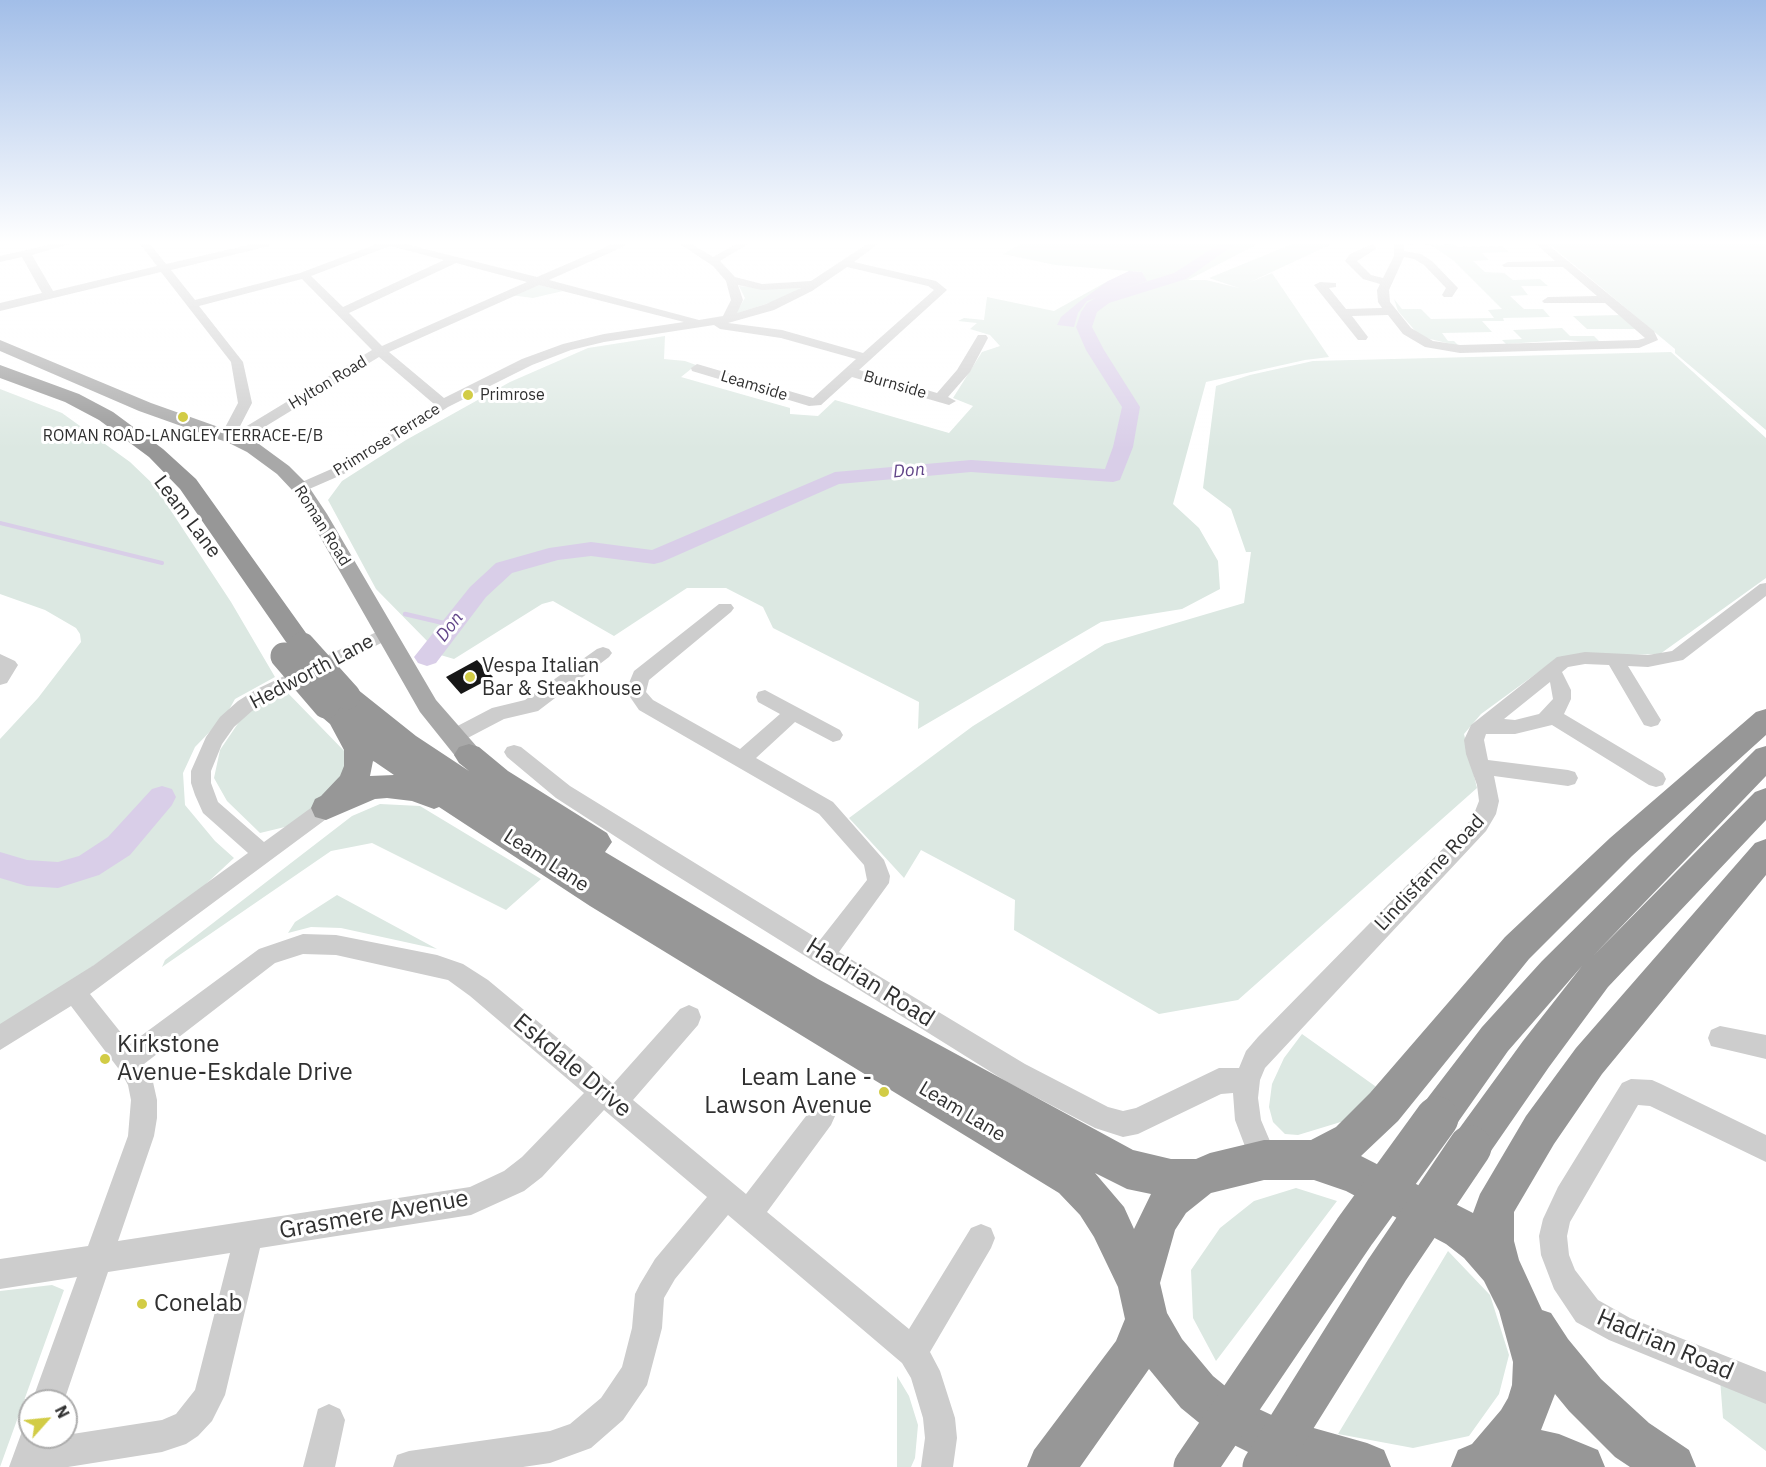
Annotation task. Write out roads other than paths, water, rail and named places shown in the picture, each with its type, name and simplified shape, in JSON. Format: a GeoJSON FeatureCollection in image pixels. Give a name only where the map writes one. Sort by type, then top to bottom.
{"type":"FeatureCollection","features":[{"type":"Feature","properties":{"kind":"highway"},"geometry":{"type":"LineString","coordinates":[[0,362],[28,379]]}},
{"type":"Feature","properties":{"kind":"highway","name":"Leam Lane"},"geometry":{"type":"LineString","coordinates":[[0,371],[28,379],[72,398],[106,416],[156,453],[188,484],[293,651]]}},
{"type":"Feature","properties":{"kind":"highway","name":"Leam Lane"},"geometry":{"type":"LineString","coordinates":[[0,380],[89,421],[141,459],[181,504],[337,706],[384,754],[463,808],[602,896],[1073,1179],[1094,1201],[1109,1222],[1166,1355],[1197,1392],[1230,1419],[1272,1440],[1367,1467]]}},
{"type":"Feature","properties":{"kind":"highway"},"geometry":{"type":"LineString","coordinates":[[326,808],[352,783],[359,766],[358,750],[337,706]]}},
{"type":"Feature","properties":{"kind":"highway","name":"Leam Lane"},"geometry":{"type":"LineString","coordinates":[[337,706],[406,744],[462,782],[806,990],[1127,1169],[1146,1175],[1196,1179]]}},
{"type":"Feature","properties":{"kind":"highway"},"geometry":{"type":"LineString","coordinates":[[1314,1160],[1350,1141],[1361,1131],[1391,1099],[1517,948],[1621,847],[1766,719]]}},
{"type":"Feature","properties":{"kind":"highway"},"geometry":{"type":"LineString","coordinates":[[461,746],[498,778],[652,880],[806,990]]}},
{"type":"Feature","properties":{"kind":"highway"},"geometry":{"type":"LineString","coordinates":[[1195,1467],[1355,1231],[1494,1039],[1554,972],[1766,757]]}},
{"type":"Feature","properties":{"kind":"highway"},"geometry":{"type":"LineString","coordinates":[[326,808],[360,791],[387,786],[414,790],[463,808]]}},
{"type":"Feature","properties":{"kind":"highway"},"geometry":{"type":"LineString","coordinates":[[1264,1467],[1387,1270],[1536,1054],[1596,976],[1766,800]]}},
{"type":"Feature","properties":{"kind":"highway"},"geometry":{"type":"LineString","coordinates":[[1672,1467],[1632,1440],[1585,1395],[1552,1355],[1519,1305],[1499,1266],[1493,1241],[1494,1208],[1540,1130],[1602,1045],[1766,852]]}},
{"type":"Feature","properties":{"kind":"highway"},"geometry":{"type":"LineString","coordinates":[[1051,1467],[1132,1357],[1155,1229],[1172,1199],[1196,1179],[1210,1173],[1264,1160],[1314,1160],[1355,1174],[1461,1229],[1479,1243],[1499,1266]]}},
{"type":"Feature","properties":{"kind":"highway"},"geometry":{"type":"LineString","coordinates":[[1488,1458],[1518,1427],[1529,1406],[1535,1385],[1536,1362],[1519,1305]]}},
{"type":"Feature","properties":{"kind":"highway"},"geometry":{"type":"LineString","coordinates":[[1488,1458],[1542,1454],[1581,1467]]}},
{"type":"Feature","properties":{"kind":"main road","name":"Roman Road"},"geometry":{"type":"LineString","coordinates":[[0,345],[145,407],[231,438],[268,458],[300,488],[428,705],[461,746]]}},
{"type":"Feature","properties":{"kind":"street"},"geometry":{"type":"LineString","coordinates":[[199,312],[237,362],[244,403],[231,438]]}},
{"type":"Feature","properties":{"kind":"street","name":"Hylton Road"},"geometry":{"type":"LineString","coordinates":[[231,438],[380,351],[465,312]]}},
{"type":"Feature","properties":{"kind":"street"},"geometry":{"type":"LineString","coordinates":[[666,312],[703,323],[782,334],[865,358]]}},
{"type":"Feature","properties":{"kind":"street"},"geometry":{"type":"LineString","coordinates":[[728,318],[731,312]]}},
{"type":"Feature","properties":{"kind":"street","name":"Primrose Terrace"},"geometry":{"type":"LineString","coordinates":[[300,488],[341,470],[443,405],[517,367],[567,347],[619,335],[703,323],[746,312]]}},
{"type":"Feature","properties":{"kind":"street"},"geometry":{"type":"LineString","coordinates":[[850,372],[914,312]]}},
{"type":"Feature","properties":{"kind":"street"},"geometry":{"type":"LineString","coordinates":[[1342,313],[1355,312]]}},
{"type":"Feature","properties":{"kind":"street"},"geometry":{"type":"LineString","coordinates":[[1391,312],[1413,336],[1429,344],[1449,348],[1650,343],[1652,337],[1650,334],[1624,312]]}},
{"type":"Feature","properties":{"kind":"street"},"geometry":{"type":"LineString","coordinates":[[340,313],[443,405]]}},
{"type":"Feature","properties":{"kind":"street"},"geometry":{"type":"LineString","coordinates":[[1342,313],[1362,337]]}},
{"type":"Feature","properties":{"kind":"street","name":"Burnside"},"geometry":{"type":"LineString","coordinates":[[850,372],[944,400],[982,338]]}},
{"type":"Feature","properties":{"kind":"street","name":"Leamside"},"geometry":{"type":"LineString","coordinates":[[697,368],[811,403],[818,401],[850,372]]}},
{"type":"Feature","properties":{"kind":"street"},"geometry":{"type":"LineString","coordinates":[[1483,726],[1563,661],[1574,659],[1648,661],[1677,656],[1766,588]]}},
{"type":"Feature","properties":{"kind":"street"},"geometry":{"type":"LineString","coordinates":[[725,608],[641,676],[636,688],[640,700],[646,705],[826,808],[877,868],[878,883],[873,892],[823,954]]}},
{"type":"Feature","properties":{"kind":"street","name":"Hedworth Lane"},"geometry":{"type":"LineString","coordinates":[[264,854],[210,807],[201,783],[201,771],[213,742],[227,722],[264,694],[387,633]]}},
{"type":"Feature","properties":{"kind":"street"},"geometry":{"type":"LineString","coordinates":[[461,746],[499,713],[531,706],[603,653]]}},
{"type":"Feature","properties":{"kind":"street"},"geometry":{"type":"LineString","coordinates":[[0,660],[9,665],[0,678]]}},
{"type":"Feature","properties":{"kind":"street"},"geometry":{"type":"LineString","coordinates":[[1615,660],[1651,720]]}},
{"type":"Feature","properties":{"kind":"street"},"geometry":{"type":"LineString","coordinates":[[1483,726],[1515,727],[1534,724],[1550,716],[1562,699],[1562,690],[1551,670]]}},
{"type":"Feature","properties":{"kind":"street"},"geometry":{"type":"LineString","coordinates":[[765,697],[833,735]]}},
{"type":"Feature","properties":{"kind":"street"},"geometry":{"type":"LineString","coordinates":[[741,760],[793,712]]}},
{"type":"Feature","properties":{"kind":"street"},"geometry":{"type":"LineString","coordinates":[[1550,716],[1656,779]]}},
{"type":"Feature","properties":{"kind":"street","name":"Lindisfarne Road"},"geometry":{"type":"LineString","coordinates":[[1264,1160],[1248,1120],[1245,1098],[1247,1080],[1255,1060],[1479,825],[1486,814],[1489,801],[1474,740],[1478,730],[1483,726]]}},
{"type":"Feature","properties":{"kind":"street","name":"Hadrian Road"},"geometry":{"type":"LineString","coordinates":[[514,752],[572,798],[1016,1073],[1104,1119],[1123,1124],[1138,1121],[1219,1082],[1247,1080]]}},
{"type":"Feature","properties":{"kind":"street"},"geometry":{"type":"LineString","coordinates":[[1480,767],[1568,778]]}},
{"type":"Feature","properties":{"kind":"street"},"geometry":{"type":"LineString","coordinates":[[0,1038],[74,992],[326,808]]}},
{"type":"Feature","properties":{"kind":"street","name":"Eskdale Drive"},"geometry":{"type":"LineString","coordinates":[[129,1061],[267,956],[294,946],[320,943],[437,966],[468,979],[913,1352],[925,1371],[939,1418],[941,1438],[937,1467]]}},
{"type":"Feature","properties":{"kind":"street"},"geometry":{"type":"LineString","coordinates":[[52,1389],[141,1136],[144,1100],[140,1082],[129,1061],[74,992]]}},
{"type":"Feature","properties":{"kind":"street","name":"Grasmere Avenue"},"geometry":{"type":"LineString","coordinates":[[0,1274],[471,1201],[493,1193],[532,1167],[609,1097],[689,1017]]}},
{"type":"Feature","properties":{"kind":"street"},"geometry":{"type":"LineString","coordinates":[[1720,1038],[1765,1048]]}},
{"type":"Feature","properties":{"kind":"street","name":"Hadrian Road"},"geometry":{"type":"LineString","coordinates":[[1766,1149],[1652,1093],[1631,1092],[1591,1155],[1557,1219],[1553,1236],[1555,1256],[1564,1280],[1587,1311],[1601,1321],[1766,1388]]}},
{"type":"Feature","properties":{"kind":"street"},"geometry":{"type":"LineString","coordinates":[[409,1467],[550,1447],[580,1437],[612,1409],[636,1374],[647,1328],[650,1294],[665,1269],[737,1205],[822,1116]]}},
{"type":"Feature","properties":{"kind":"street"},"geometry":{"type":"LineString","coordinates":[[30,1454],[162,1436],[187,1425],[201,1410],[209,1395],[249,1236]]}},
{"type":"Feature","properties":{"kind":"street"},"geometry":{"type":"LineString","coordinates":[[913,1352],[981,1238]]}},
{"type":"Feature","properties":{"kind":"street"},"geometry":{"type":"LineString","coordinates":[[319,1467],[329,1420]]}},
{"type":"Feature","properties":{"kind":"waterway","name":"Don"},"geometry":{"type":"LineString","coordinates":[[427,657],[478,592],[504,568],[557,553],[591,549],[654,557],[835,478],[971,466],[1113,476],[1123,447],[1131,407],[1095,350],[1084,327],[1089,312]]}},
{"type":"Feature","properties":{"kind":"waterway"},"geometry":{"type":"LineString","coordinates":[[0,523],[162,563]]}},
{"type":"Feature","properties":{"kind":"waterway"},"geometry":{"type":"LineString","coordinates":[[405,614],[452,625]]}},
{"type":"Feature","properties":{"kind":"waterway","name":"Don"},"geometry":{"type":"LineString","coordinates":[[0,865],[27,873],[58,875],[88,866],[119,846],[162,797]]}},
{"type":"Feature","properties":{"kind":"place","name":"Primrose"},"geometry":{"type":"Point","coordinates":[468,395]}},
{"type":"Feature","properties":{"kind":"place","name":"ROMAN ROAD-LANGLEY TERRACE-E/B"},"geometry":{"type":"Point","coordinates":[183,417]}},
{"type":"Feature","properties":{"kind":"place","name":"Vespa Italian Bar & Steakhouse"},"geometry":{"type":"Point","coordinates":[470,677]}},
{"type":"Feature","properties":{"kind":"place","name":"Kirkstone Avenue-Eskdale Drive"},"geometry":{"type":"Point","coordinates":[105,1059]}},
{"type":"Feature","properties":{"kind":"place","name":"Leam Lane - Lawson Avenue"},"geometry":{"type":"Point","coordinates":[884,1092]}},
{"type":"Feature","properties":{"kind":"place","name":"Conelab"},"geometry":{"type":"Point","coordinates":[142,1304]}}]}
